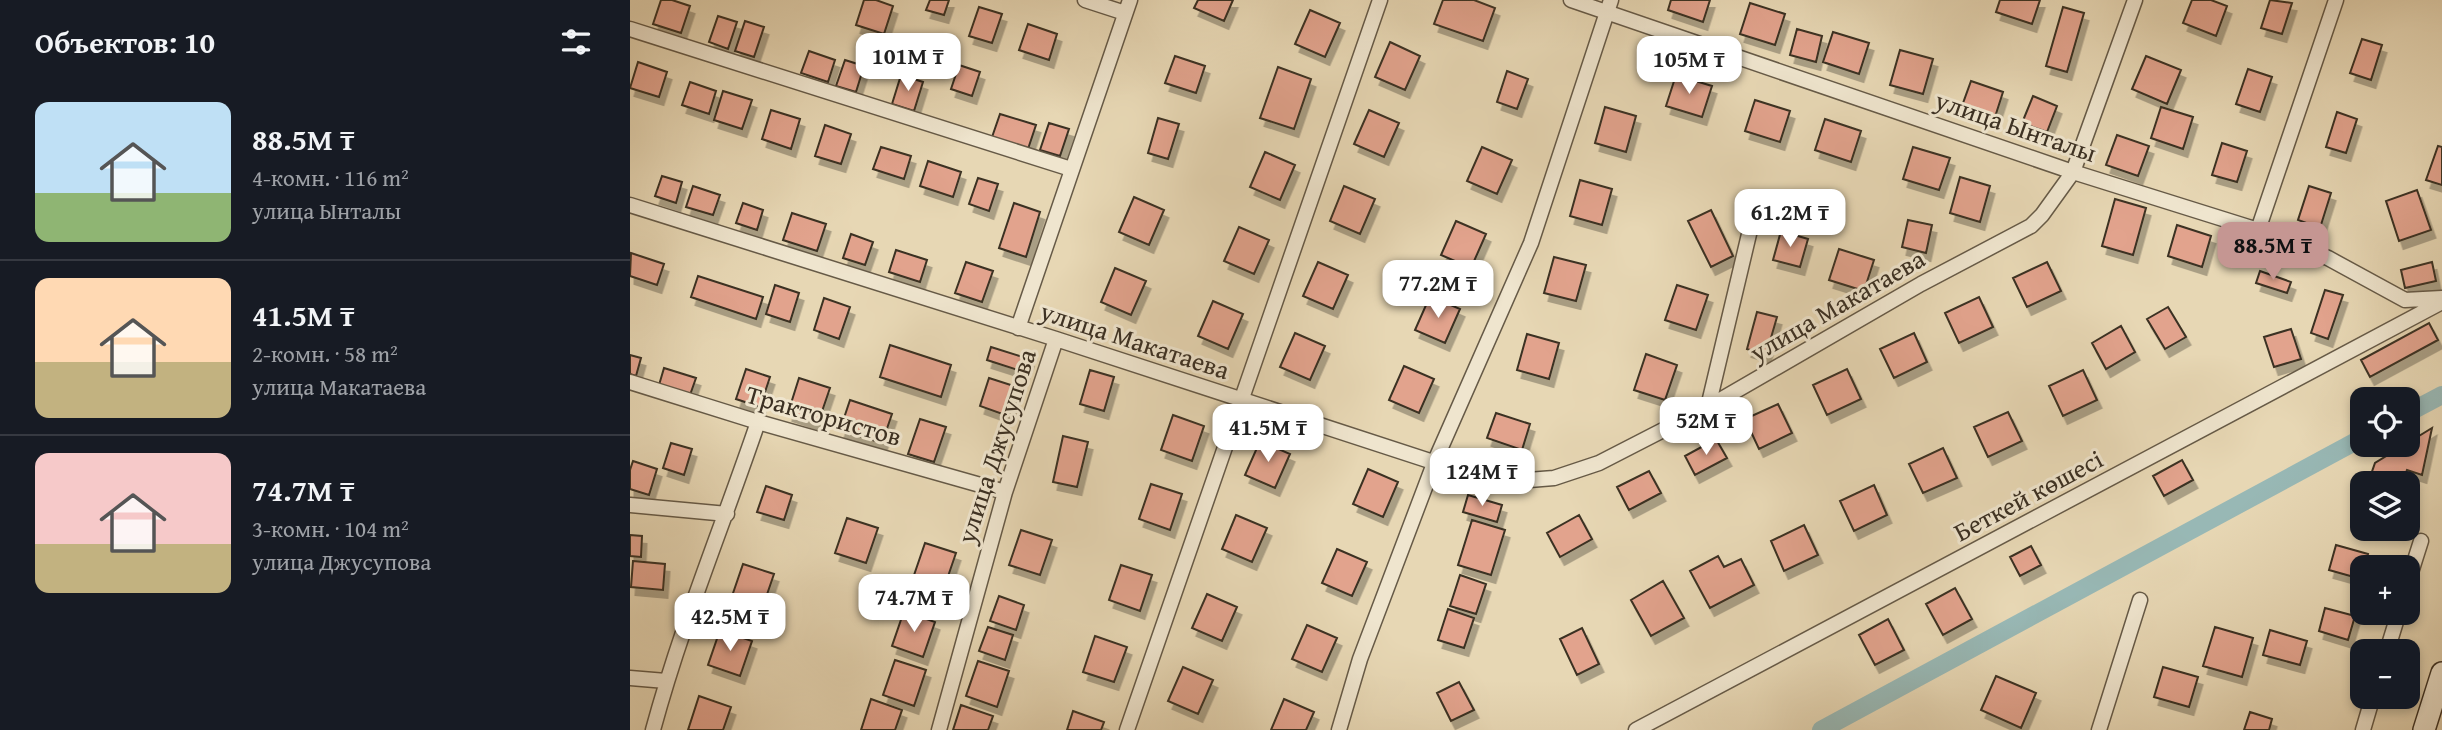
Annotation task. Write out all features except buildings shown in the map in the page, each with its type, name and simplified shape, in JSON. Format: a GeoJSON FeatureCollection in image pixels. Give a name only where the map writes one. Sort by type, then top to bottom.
{"type":"FeatureCollection","features":[{"type":"Feature","properties":{"kind":"main road"},"geometry":{"type":"LineString","coordinates":[[2424,730],[2442,673]]}},
{"type":"Feature","properties":{"kind":"street"},"geometry":{"type":"LineString","coordinates":[[1085,0],[1128,6]]}},
{"type":"Feature","properties":{"kind":"street"},"geometry":{"type":"LineString","coordinates":[[1127,730],[1380,0]]}},
{"type":"Feature","properties":{"kind":"street","name":"улица Ынталы"},"geometry":{"type":"LineString","coordinates":[[1571,0],[1609,7],[2073,172],[2258,230],[2328,258],[2405,300],[2442,300]]}},
{"type":"Feature","properties":{"kind":"street","name":"улица Макатаева"},"geometry":{"type":"LineString","coordinates":[[630,205],[1056,339],[1479,477],[1516,481],[1554,478],[1599,463],[1708,407],[1921,284],[2031,226],[2073,172],[2135,0]]}},
{"type":"Feature","properties":{"kind":"street"},"geometry":{"type":"LineString","coordinates":[[2258,230],[2336,0]]}},
{"type":"Feature","properties":{"kind":"street","name":"улица Джусупова"},"geometry":{"type":"LineString","coordinates":[[1018,328],[1128,6]]}},
{"type":"Feature","properties":{"kind":"street"},"geometry":{"type":"LineString","coordinates":[[1339,730],[1360,659],[1435,461],[1531,243],[1609,7]]}},
{"type":"Feature","properties":{"kind":"street"},"geometry":{"type":"LineString","coordinates":[[630,29],[1071,169]]}},
{"type":"Feature","properties":{"kind":"street"},"geometry":{"type":"LineString","coordinates":[[1708,407],[1750,229]]}},
{"type":"Feature","properties":{"kind":"street","name":"Беткей көшесі"},"geometry":{"type":"LineString","coordinates":[[1636,730],[2442,300]]}},
{"type":"Feature","properties":{"kind":"street","name":"улица Джусупова"},"geometry":{"type":"LineString","coordinates":[[939,730],[1004,492],[1056,339]]}},
{"type":"Feature","properties":{"kind":"street","name":"Трактористов"},"geometry":{"type":"LineString","coordinates":[[630,382],[758,422],[1004,492]]}},
{"type":"Feature","properties":{"kind":"street"},"geometry":{"type":"LineString","coordinates":[[653,730],[666,681],[758,422]]}},
{"type":"Feature","properties":{"kind":"street"},"geometry":{"type":"LineString","coordinates":[[630,505],[727,514]]}},
{"type":"Feature","properties":{"kind":"street"},"geometry":{"type":"LineString","coordinates":[[2417,555],[2421,541]]}},
{"type":"Feature","properties":{"kind":"street"},"geometry":{"type":"LineString","coordinates":[[2099,730],[2140,600]]}},
{"type":"Feature","properties":{"kind":"street"},"geometry":{"type":"LineString","coordinates":[[630,678],[666,681]]}},
{"type":"Feature","properties":{"kind":"street"},"geometry":{"type":"LineString","coordinates":[[2363,730],[2369,709]]}},
{"type":"Feature","properties":{"kind":"waterway"},"geometry":{"type":"LineString","coordinates":[[2420,407],[2442,395]]}},
{"type":"Feature","properties":{"kind":"waterway"},"geometry":{"type":"LineString","coordinates":[[1821,730],[2350,444]]}}]}
